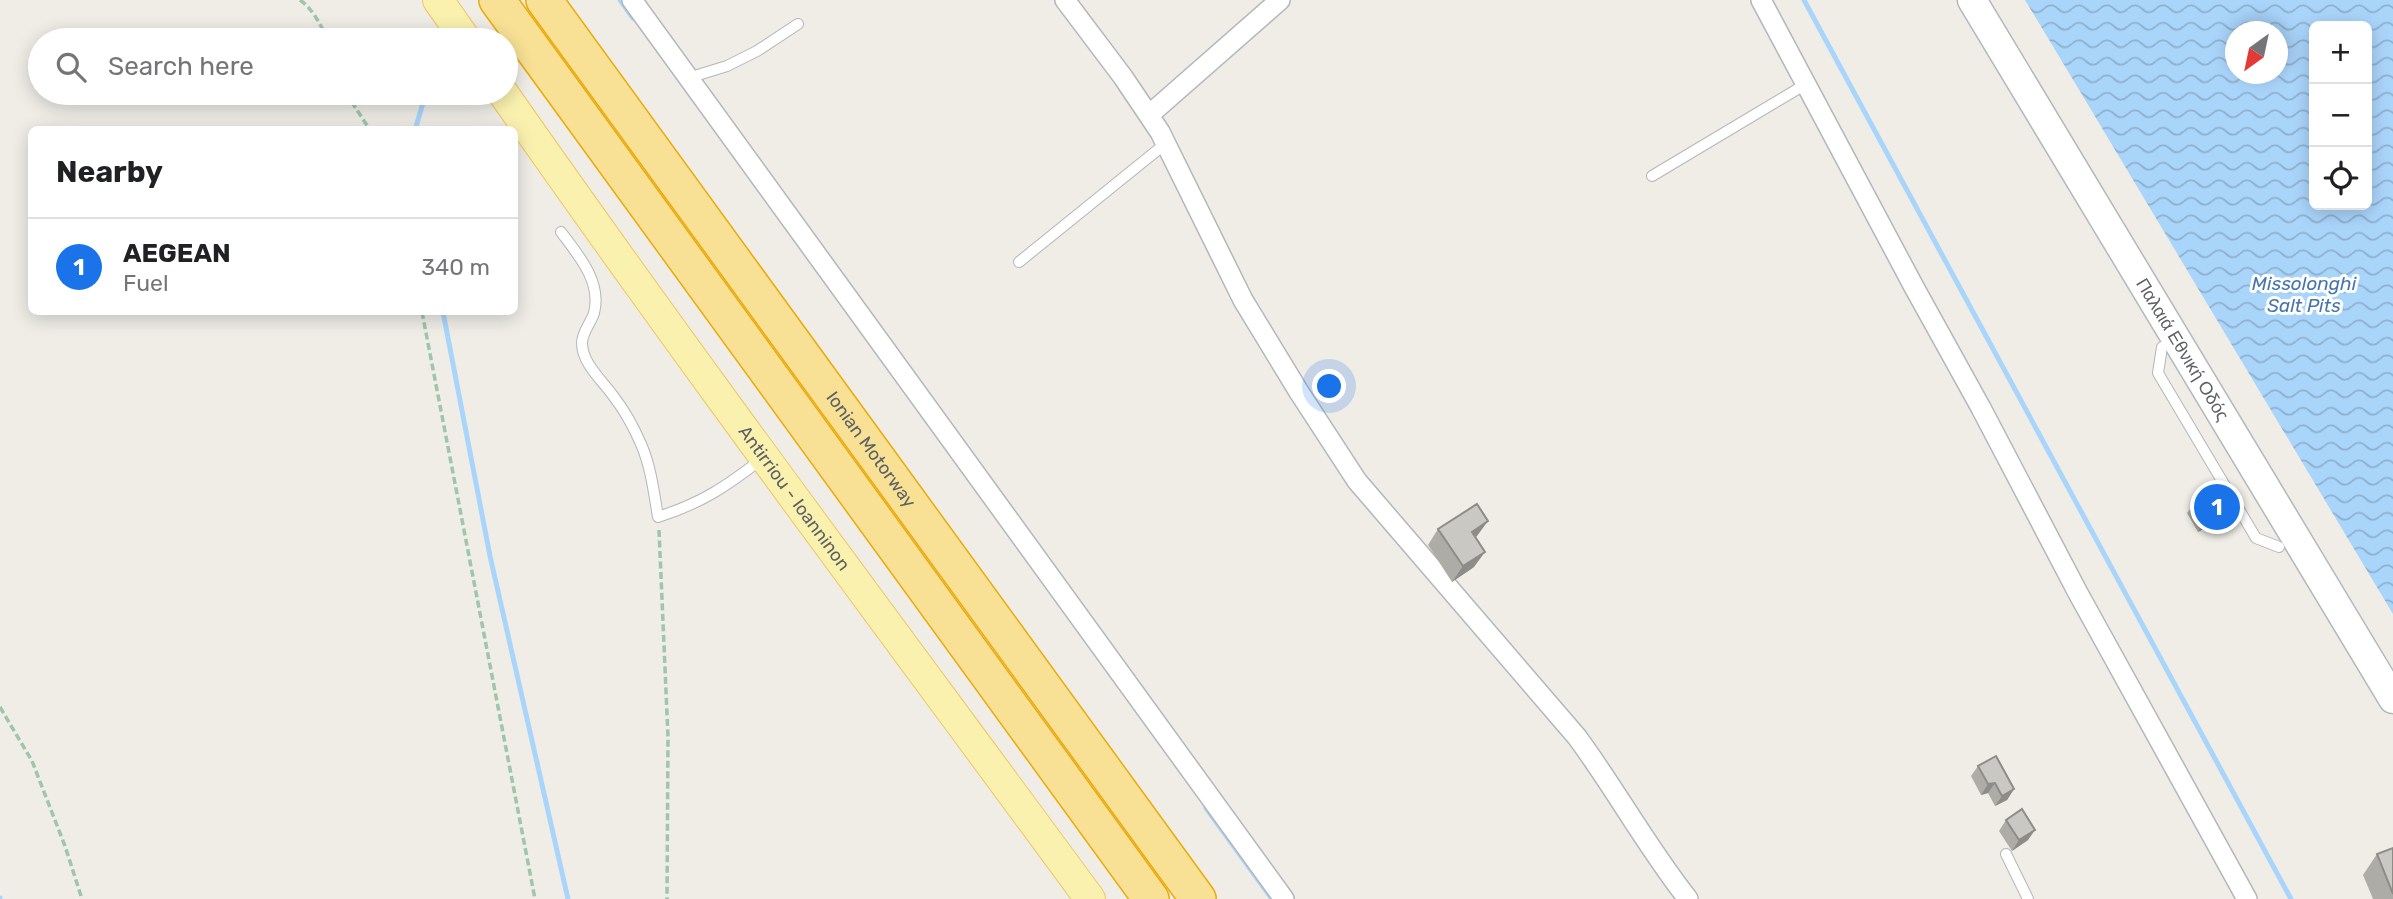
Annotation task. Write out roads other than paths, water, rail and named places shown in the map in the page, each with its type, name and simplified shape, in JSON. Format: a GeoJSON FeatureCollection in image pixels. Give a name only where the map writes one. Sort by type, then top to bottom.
{"type":"FeatureCollection","features":[{"type":"Feature","properties":{"kind":"highway"},"geometry":{"type":"LineString","coordinates":[[498,0],[1151,899]]}},
{"type":"Feature","properties":{"kind":"highway","name":"Ionian Motorway"},"geometry":{"type":"LineString","coordinates":[[544,0],[1198,899]]}},
{"type":"Feature","properties":{"kind":"main road"},"geometry":{"type":"LineString","coordinates":[[438,0],[458,28]]}},
{"type":"Feature","properties":{"kind":"main road","name":"Παλαιά Εθνική Οδός"},"geometry":{"type":"LineString","coordinates":[[1972,0],[2393,699]]}},
{"type":"Feature","properties":{"kind":"main road","name":"Antirriou - Ioanninon"},"geometry":{"type":"LineString","coordinates":[[511,105],[763,458],[1090,899]]}},
{"type":"Feature","properties":{"kind":"street"},"geometry":{"type":"LineString","coordinates":[[632,0],[1284,899]]}},
{"type":"Feature","properties":{"kind":"street"},"geometry":{"type":"LineString","coordinates":[[1065,0],[1149,116],[1243,300],[1298,392],[1350,470],[1380,510],[1577,737],[1688,899]]}},
{"type":"Feature","properties":{"kind":"street"},"geometry":{"type":"LineString","coordinates":[[1149,116],[1280,0]]}},
{"type":"Feature","properties":{"kind":"street"},"geometry":{"type":"LineString","coordinates":[[1761,0],[1982,408],[2078,593],[2247,899]]}},
{"type":"Feature","properties":{"kind":"lane"},"geometry":{"type":"LineString","coordinates":[[688,78],[727,66],[757,51],[798,24]]}},
{"type":"Feature","properties":{"kind":"lane"},"geometry":{"type":"LineString","coordinates":[[1652,176],[1806,84]]}},
{"type":"Feature","properties":{"kind":"lane"},"geometry":{"type":"LineString","coordinates":[[1019,262],[1165,144]]}},
{"type":"Feature","properties":{"kind":"lane"},"geometry":{"type":"LineString","coordinates":[[561,232],[584,264],[593,282],[597,301],[582,343],[587,360],[596,376],[614,397],[642,446],[653,484],[658,517],[689,507],[712,495],[763,458]]}},
{"type":"Feature","properties":{"kind":"lane"},"geometry":{"type":"LineString","coordinates":[[2162,347],[2158,373],[2256,538],[2280,547]]}},
{"type":"Feature","properties":{"kind":"lane"},"geometry":{"type":"LineString","coordinates":[[2006,854],[2028,899]]}},
{"type":"Feature","properties":{"kind":"water","name":"Missolonghi Salt Pits"},"geometry":{"type":"Polygon","coordinates":[[[2025,0],[2393,0],[2393,614],[2025,0]]]}},
{"type":"Feature","properties":{"kind":"waterway"},"geometry":{"type":"LineString","coordinates":[[620,0],[633,18]]}},
{"type":"Feature","properties":{"kind":"waterway"},"geometry":{"type":"LineString","coordinates":[[1804,0],[2291,899]]}},
{"type":"Feature","properties":{"kind":"waterway"},"geometry":{"type":"LineString","coordinates":[[416,126],[422,105]]}},
{"type":"Feature","properties":{"kind":"waterway"},"geometry":{"type":"LineString","coordinates":[[444,315],[490,556],[568,899]]}},
{"type":"Feature","properties":{"kind":"waterway"},"geometry":{"type":"LineString","coordinates":[[1206,808],[1272,899]]}},
{"type":"Feature","properties":{"kind":"place","name":"AEGEAN"},"geometry":{"type":"Point","coordinates":[2217,507]}}]}
